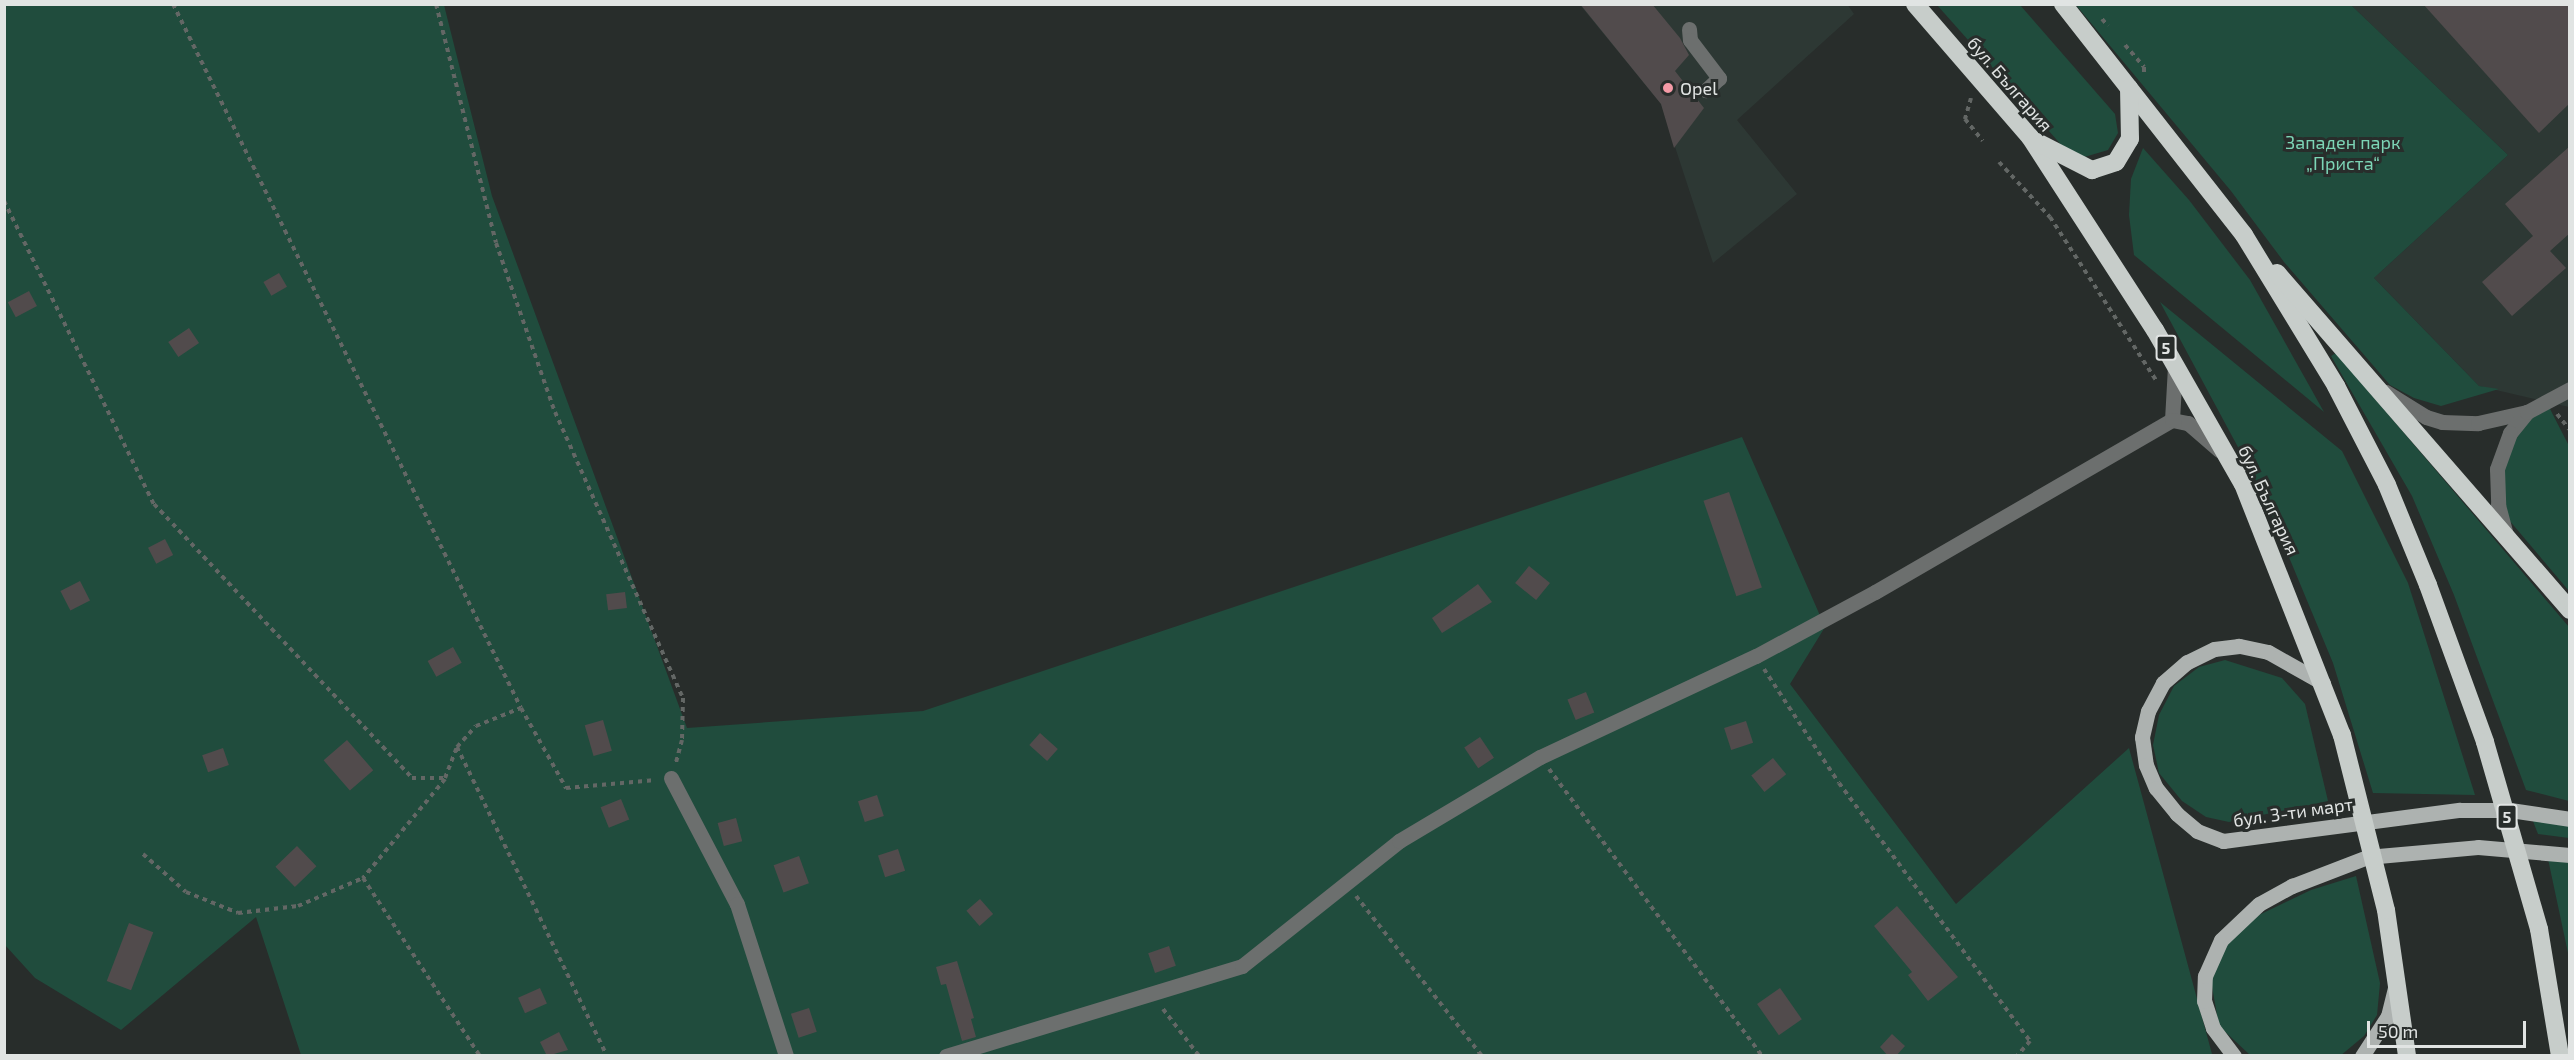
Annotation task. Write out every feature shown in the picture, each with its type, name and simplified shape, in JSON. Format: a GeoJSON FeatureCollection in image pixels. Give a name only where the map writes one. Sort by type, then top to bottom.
{"type":"FeatureCollection","features":[{"type":"Feature","properties":{"kind":"highway","name":"бул. България"},"geometry":{"type":"LineString","coordinates":[[1915,4],[2030,137],[2082,213],[2175,364],[2231,463],[2325,684],[2343,735],[2386,910],[2407,1056]]}},
{"type":"Feature","properties":{"kind":"highway","name":"5"},"geometry":{"type":"LineString","coordinates":[[2063,4],[2244,235],[2336,386],[2387,485],[2428,585],[2485,742],[2539,929],[2560,1056]]}},
{"type":"Feature","properties":{"kind":"highway"},"geometry":{"type":"LineString","coordinates":[[2030,137],[2075,164],[2092,170],[2105,168],[2126,152],[2130,140],[2128,88]]}},
{"type":"Feature","properties":{"kind":"highway"},"geometry":{"type":"LineString","coordinates":[[2244,235],[2570,610]]}},
{"type":"Feature","properties":{"kind":"main road","name":"бул. 3-ти март"},"geometry":{"type":"LineString","coordinates":[[2325,684],[2298,665],[2268,652],[2239,646],[2214,649],[2187,662],[2163,683],[2148,711],[2142,737],[2146,765],[2156,788],[2177,814],[2197,831],[2223,841],[2460,810],[2510,810],[2570,819]]}},
{"type":"Feature","properties":{"kind":"main road"},"geometry":{"type":"LineString","coordinates":[[2234,1056],[2213,1028],[2204,1001],[2205,976],[2221,940],[2259,904],[2292,886],[2367,856],[2478,848],[2570,855]]}},
{"type":"Feature","properties":{"kind":"main road"},"geometry":{"type":"LineString","coordinates":[[2362,1056],[2388,1016],[2396,985]]}},
{"type":"Feature","properties":{"kind":"street"},"geometry":{"type":"LineString","coordinates":[[1689,29],[1690,40],[1719,78],[1706,90]]}},
{"type":"Feature","properties":{"kind":"street"},"geometry":{"type":"LineString","coordinates":[[2172,420],[2175,364]]}},
{"type":"Feature","properties":{"kind":"street"},"geometry":{"type":"LineString","coordinates":[[2375,384],[2426,417],[2442,422],[2478,423],[2527,412],[2570,389]]}},
{"type":"Feature","properties":{"kind":"street"},"geometry":{"type":"LineString","coordinates":[[2506,534],[2498,505],[2497,469],[2510,433],[2527,412]]}},
{"type":"Feature","properties":{"kind":"street"},"geometry":{"type":"LineString","coordinates":[[946,1056],[1242,966],[1399,841],[1540,757],[1756,656],[1875,592],[2172,420],[2188,423],[2201,431],[2231,463]]}},
{"type":"Feature","properties":{"kind":"street"},"geometry":{"type":"LineString","coordinates":[[671,778],[737,904],[786,1056]]}},
{"type":"Feature","properties":{"kind":"path"},"geometry":{"type":"LineString","coordinates":[[173,4],[521,708],[566,788],[623,786],[671,778],[682,740],[683,698],[555,411],[495,243],[436,4]]}},
{"type":"Feature","properties":{"kind":"path"},"geometry":{"type":"LineString","coordinates":[[2125,45],[2144,67]]}},
{"type":"Feature","properties":{"kind":"path"},"geometry":{"type":"LineString","coordinates":[[1965,119],[1983,141]]}},
{"type":"Feature","properties":{"kind":"path"},"geometry":{"type":"LineString","coordinates":[[1999,162],[2050,217],[2161,388]]}},
{"type":"Feature","properties":{"kind":"path"},"geometry":{"type":"LineString","coordinates":[[4,201],[153,504],[412,778],[446,778]]}},
{"type":"Feature","properties":{"kind":"path"},"geometry":{"type":"LineString","coordinates":[[1756,656],[1839,783],[2030,1041],[2017,1056]]}},
{"type":"Feature","properties":{"kind":"path"},"geometry":{"type":"LineString","coordinates":[[143,854],[186,892],[238,913],[298,906],[363,878],[446,778],[457,747],[476,726],[521,708]]}},
{"type":"Feature","properties":{"kind":"path"},"geometry":{"type":"LineString","coordinates":[[457,747],[607,1056]]}},
{"type":"Feature","properties":{"kind":"path"},"geometry":{"type":"LineString","coordinates":[[1540,757],[1762,1056]]}},
{"type":"Feature","properties":{"kind":"path"},"geometry":{"type":"LineString","coordinates":[[363,878],[480,1056]]}},
{"type":"Feature","properties":{"kind":"path"},"geometry":{"type":"LineString","coordinates":[[1346,883],[1482,1056]]}},
{"type":"Feature","properties":{"kind":"path"},"geometry":{"type":"LineString","coordinates":[[1151,994],[1199,1056]]}},
{"type":"Feature","properties":{"kind":"shaded area"},"geometry":{"type":"Polygon","coordinates":[[[1847,4],[1854,14],[1737,120],[1797,194],[1713,263],[1661,104],[1580,5],[1847,4]]]}},
{"type":"Feature","properties":{"kind":"shaded area"},"geometry":{"type":"Polygon","coordinates":[[[2351,5],[2569,5],[2569,407],[2479,386],[2374,278],[2508,155],[2351,5]]]}},
{"type":"Feature","properties":{"kind":"green space"},"geometry":{"type":"Polygon","coordinates":[[[5,5],[444,5],[492,196],[687,728],[923,711],[1742,437],[1825,627],[1790,684],[1956,904],[2129,748],[2212,1054],[301,1055],[256,917],[121,1030],[35,978],[5,945],[5,5]]]}},
{"type":"Feature","properties":{"kind":"green space"},"geometry":{"type":"Polygon","coordinates":[[[1937,5],[2020,5],[2115,114],[2118,133],[2108,150],[2081,158],[2064,148],[1937,5]]]}},
{"type":"Feature","properties":{"kind":"green space","name":"Западен парк „Приста“"},"geometry":{"type":"Polygon","coordinates":[[[2076,5],[2351,5],[2508,155],[2374,278],[2479,386],[2499,389],[2441,406],[2414,398],[2390,385],[2284,262],[2231,191],[2076,5]]]}},
{"type":"Feature","properties":{"kind":"green space"},"geometry":{"type":"Polygon","coordinates":[[[2143,148],[2189,200],[2250,280],[2324,412],[2134,255],[2129,215],[2131,179],[2143,148]]]}},
{"type":"Feature","properties":{"kind":"green space"},"geometry":{"type":"Polygon","coordinates":[[[2160,302],[2342,451],[2408,583],[2475,795],[2373,793],[2333,663],[2261,490],[2160,302]]]}},
{"type":"Feature","properties":{"kind":"green space"},"geometry":{"type":"Polygon","coordinates":[[[2336,353],[2569,627],[2569,801],[2526,790],[2454,595],[2412,496],[2331,356],[2336,353]]]}},
{"type":"Feature","properties":{"kind":"green space"},"geometry":{"type":"Polygon","coordinates":[[[2549,407],[2569,446],[2569,591],[2509,520],[2504,501],[2505,464],[2511,445],[2534,414],[2549,407]]]}},
{"type":"Feature","properties":{"kind":"green space"},"geometry":{"type":"Polygon","coordinates":[[[2225,660],[2282,678],[2305,704],[2328,801],[2229,822],[2206,817],[2182,801],[2159,773],[2153,745],[2159,715],[2174,686],[2199,667],[2225,660]]]}},
{"type":"Feature","properties":{"kind":"green space"},"geometry":{"type":"Polygon","coordinates":[[[2531,816],[2569,825],[2569,838],[2538,834],[2531,816]]]}},
{"type":"Feature","properties":{"kind":"green space"},"geometry":{"type":"Polygon","coordinates":[[[2548,859],[2569,862],[2569,966],[2568,953],[2548,859]]]}},
{"type":"Feature","properties":{"kind":"green space"},"geometry":{"type":"Polygon","coordinates":[[[2356,876],[2380,983],[2377,1015],[2364,1036],[2340,1056],[2250,1055],[2219,1026],[2211,981],[2219,957],[2234,934],[2257,916],[2311,890],[2356,876]]]}},
{"type":"Feature","properties":{"kind":"building","name":"Opel"},"geometry":{"type":"Polygon","coordinates":[[[1580,4],[1652,4],[1680,38],[1689,55],[1675,71],[1704,108],[1674,148],[1661,104],[1580,4]]]}},
{"type":"Feature","properties":{"kind":"building"},"geometry":{"type":"Polygon","coordinates":[[[2423,4],[2570,4],[2570,103],[2539,133],[2423,4]]]}},
{"type":"Feature","properties":{"kind":"building"},"geometry":{"type":"Polygon","coordinates":[[[2570,146],[2570,233],[2550,251],[2566,268],[2512,316],[2482,282],[2533,236],[2505,204],[2570,146]]]}},
{"type":"Feature","properties":{"kind":"building"},"geometry":{"type":"Polygon","coordinates":[[[279,273],[287,287],[271,296],[263,282],[279,273]]]}},
{"type":"Feature","properties":{"kind":"building"},"geometry":{"type":"Polygon","coordinates":[[[29,291],[37,306],[16,317],[8,302],[29,291]]]}},
{"type":"Feature","properties":{"kind":"building"},"geometry":{"type":"Polygon","coordinates":[[[189,328],[199,343],[178,357],[168,342],[189,328]]]}},
{"type":"Feature","properties":{"kind":"building"},"geometry":{"type":"Polygon","coordinates":[[[1729,492],[1762,587],[1736,596],[1703,501],[1729,492]]]}},
{"type":"Feature","properties":{"kind":"building"},"geometry":{"type":"Polygon","coordinates":[[[165,539],[173,555],[156,564],[148,548],[165,539]]]}},
{"type":"Feature","properties":{"kind":"building"},"geometry":{"type":"Polygon","coordinates":[[[1529,566],[1550,583],[1536,600],[1515,583],[1529,566]]]}},
{"type":"Feature","properties":{"kind":"building"},"geometry":{"type":"Polygon","coordinates":[[[80,581],[90,601],[70,611],[60,591],[80,581]]]}},
{"type":"Feature","properties":{"kind":"building"},"geometry":{"type":"Polygon","coordinates":[[[1478,584],[1492,602],[1442,633],[1432,618],[1478,584]]]}},
{"type":"Feature","properties":{"kind":"building"},"geometry":{"type":"Polygon","coordinates":[[[625,592],[627,608],[608,610],[606,594],[625,592]]]}},
{"type":"Feature","properties":{"kind":"building"},"geometry":{"type":"Polygon","coordinates":[[[453,647],[462,663],[436,677],[428,661],[453,647]]]}},
{"type":"Feature","properties":{"kind":"building"},"geometry":{"type":"Polygon","coordinates":[[[1586,692],[1594,712],[1576,720],[1567,699],[1586,692]]]}},
{"type":"Feature","properties":{"kind":"building"},"geometry":{"type":"Polygon","coordinates":[[[603,720],[612,751],[594,756],[585,725],[603,720]]]}},
{"type":"Feature","properties":{"kind":"building"},"geometry":{"type":"Polygon","coordinates":[[[1746,721],[1753,743],[1731,750],[1724,728],[1746,721]]]}},
{"type":"Feature","properties":{"kind":"building"},"geometry":{"type":"Polygon","coordinates":[[[1040,733],[1058,749],[1047,761],[1029,745],[1040,733]]]}},
{"type":"Feature","properties":{"kind":"building"},"geometry":{"type":"Polygon","coordinates":[[[1480,737],[1494,758],[1478,768],[1464,748],[1480,737]]]}},
{"type":"Feature","properties":{"kind":"building"},"geometry":{"type":"Polygon","coordinates":[[[347,740],[373,770],[350,791],[324,760],[347,740]]]}},
{"type":"Feature","properties":{"kind":"building"},"geometry":{"type":"Polygon","coordinates":[[[223,748],[229,765],[208,772],[202,755],[223,748]]]}},
{"type":"Feature","properties":{"kind":"building"},"geometry":{"type":"Polygon","coordinates":[[[1773,758],[1786,774],[1764,792],[1751,776],[1773,758]]]}},
{"type":"Feature","properties":{"kind":"building"},"geometry":{"type":"Polygon","coordinates":[[[877,795],[884,816],[865,822],[858,801],[877,795]]]}},
{"type":"Feature","properties":{"kind":"building"},"geometry":{"type":"Polygon","coordinates":[[[621,799],[629,819],[609,828],[601,807],[621,799]]]}},
{"type":"Feature","properties":{"kind":"building"},"geometry":{"type":"Polygon","coordinates":[[[736,818],[742,841],[724,846],[718,823],[736,818]]]}},
{"type":"Feature","properties":{"kind":"building"},"geometry":{"type":"Polygon","coordinates":[[[297,846],[316,866],[295,887],[275,867],[297,846]]]}},
{"type":"Feature","properties":{"kind":"building"},"geometry":{"type":"Polygon","coordinates":[[[898,849],[905,871],[885,877],[878,855],[898,849]]]}},
{"type":"Feature","properties":{"kind":"building"},"geometry":{"type":"Polygon","coordinates":[[[799,856],[809,883],[784,892],[774,865],[799,856]]]}},
{"type":"Feature","properties":{"kind":"building"},"geometry":{"type":"Polygon","coordinates":[[[980,899],[993,914],[980,926],[966,911],[980,899]]]}},
{"type":"Feature","properties":{"kind":"building"},"geometry":{"type":"Polygon","coordinates":[[[1897,906],[1958,977],[1928,1001],[1908,975],[1912,972],[1874,926],[1897,906]]]}},
{"type":"Feature","properties":{"kind":"building"},"geometry":{"type":"Polygon","coordinates":[[[129,923],[153,932],[131,990],[107,981],[129,923]]]}},
{"type":"Feature","properties":{"kind":"building"},"geometry":{"type":"Polygon","coordinates":[[[1169,946],[1176,966],[1155,973],[1148,953],[1169,946]]]}},
{"type":"Feature","properties":{"kind":"building"},"geometry":{"type":"Polygon","coordinates":[[[957,961],[974,1018],[971,1019],[976,1037],[962,1041],[946,984],[941,985],[936,967],[957,961]]]}},
{"type":"Feature","properties":{"kind":"building"},"geometry":{"type":"Polygon","coordinates":[[[540,988],[547,1004],[525,1013],[518,998],[540,988]]]}},
{"type":"Feature","properties":{"kind":"building"},"geometry":{"type":"Polygon","coordinates":[[[1780,988],[1802,1019],[1779,1035],[1757,1004],[1780,988]]]}},
{"type":"Feature","properties":{"kind":"building"},"geometry":{"type":"Polygon","coordinates":[[[809,1008],[817,1032],[799,1038],[791,1014],[809,1008]]]}},
{"type":"Feature","properties":{"kind":"building"},"geometry":{"type":"Polygon","coordinates":[[[559,1032],[568,1050],[547,1056],[540,1042],[559,1032]]]}},
{"type":"Feature","properties":{"kind":"building"},"geometry":{"type":"Polygon","coordinates":[[[1892,1034],[1905,1046],[1896,1056],[1888,1056],[1880,1047],[1892,1034]]]}},
{"type":"Feature","properties":{"kind":"place","name":"Opel"},"geometry":{"type":"Point","coordinates":[1668,88]}}]}
